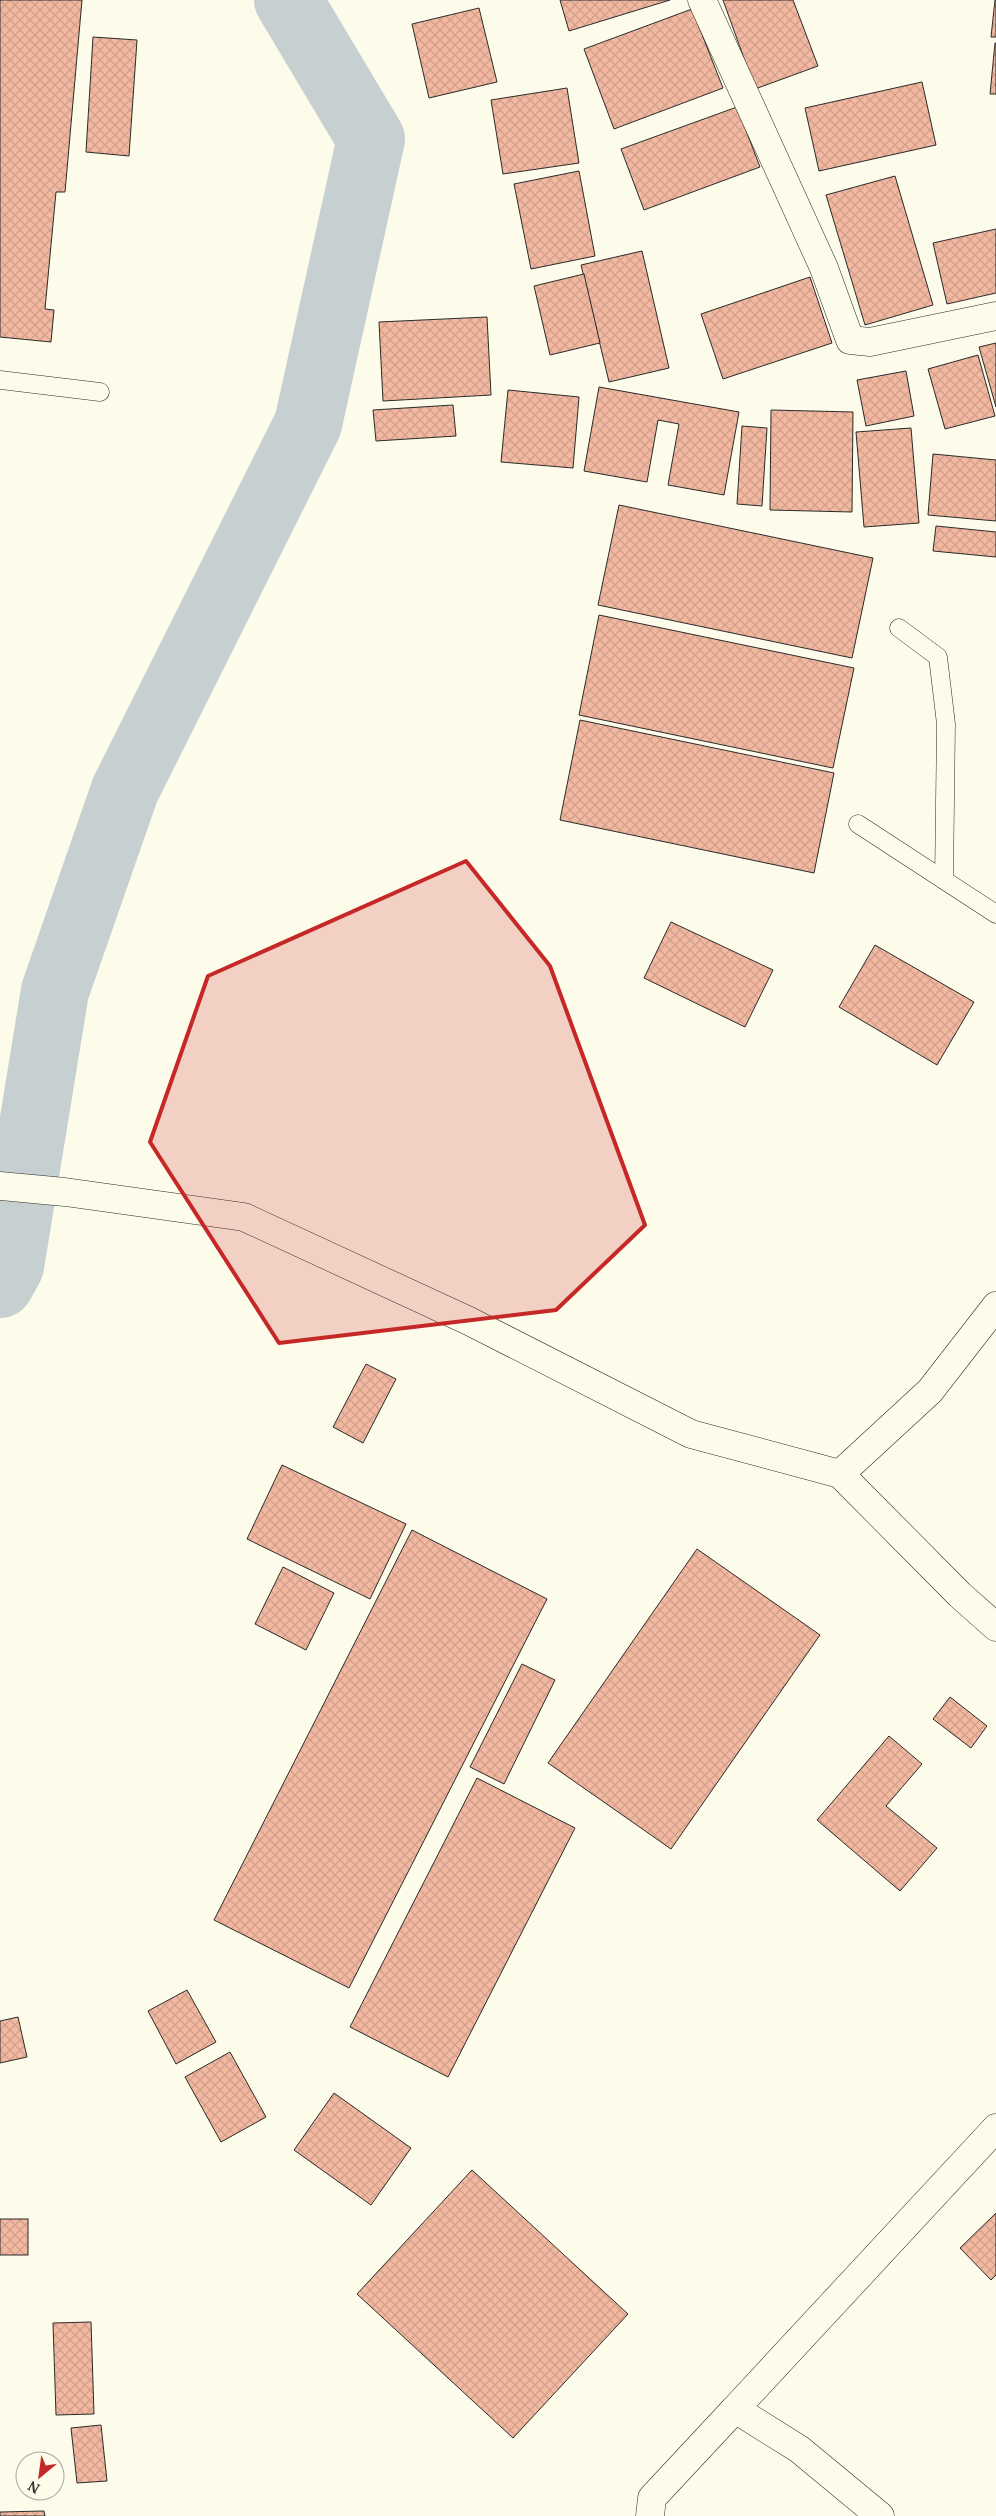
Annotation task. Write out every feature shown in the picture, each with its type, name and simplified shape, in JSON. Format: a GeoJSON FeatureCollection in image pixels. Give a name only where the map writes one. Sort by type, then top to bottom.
{"type":"FeatureCollection","features":[{"type":"Feature","properties":{"kind":"street"},"geometry":{"type":"LineString","coordinates":[[702,0],[824,268],[850,340],[870,342],[996,316]]}},
{"type":"Feature","properties":{"kind":"street"},"geometry":{"type":"LineString","coordinates":[[0,1186],[65,1192],[244,1217],[469,1321],[691,1434],[840,1474],[960,1595],[996,1627]]}},
{"type":"Feature","properties":{"kind":"street"},"geometry":{"type":"LineString","coordinates":[[840,1474],[930,1391],[996,1306]]}},
{"type":"Feature","properties":{"kind":"street"},"geometry":{"type":"LineString","coordinates":[[650,2516],[652,2498],[996,2128]]}},
{"type":"Feature","properties":{"kind":"street"},"geometry":{"type":"LineString","coordinates":[[735,2409],[799,2449],[880,2516]]}},
{"type":"Feature","properties":{"kind":"lane"},"geometry":{"type":"LineString","coordinates":[[0,380],[100,392]]}},
{"type":"Feature","properties":{"kind":"lane"},"geometry":{"type":"LineString","coordinates":[[899,628],[938,657],[946,724],[944,880]]}},
{"type":"Feature","properties":{"kind":"lane"},"geometry":{"type":"LineString","coordinates":[[858,824],[996,914]]}},
{"type":"Feature","properties":{"kind":"highlighted area"},"geometry":{"type":"Polygon","coordinates":[[[466,861],[550,966],[645,1225],[556,1310],[279,1343],[150,1142],[208,976],[466,861]]]}},
{"type":"Feature","properties":{"kind":"building"},"geometry":{"type":"Polygon","coordinates":[[[0,0],[82,0],[65,192],[56,192],[45,309],[54,310],[51,342],[0,337],[0,0]]]}},
{"type":"Feature","properties":{"kind":"building"},"geometry":{"type":"Polygon","coordinates":[[[560,0],[670,0],[569,31],[560,0]]]}},
{"type":"Feature","properties":{"kind":"building"},"geometry":{"type":"Polygon","coordinates":[[[723,0],[793,0],[818,66],[755,89],[723,0]]]}},
{"type":"Feature","properties":{"kind":"building"},"geometry":{"type":"Polygon","coordinates":[[[995,0],[996,37],[991,37],[995,0]]]}},
{"type":"Feature","properties":{"kind":"building"},"geometry":{"type":"Polygon","coordinates":[[[479,8],[497,82],[429,98],[412,24],[479,8]]]}},
{"type":"Feature","properties":{"kind":"building"},"geometry":{"type":"Polygon","coordinates":[[[692,9],[723,88],[614,129],[584,49],[692,9]]]}},
{"type":"Feature","properties":{"kind":"building"},"geometry":{"type":"Polygon","coordinates":[[[93,37],[137,40],[129,156],[86,152],[93,37]]]}},
{"type":"Feature","properties":{"kind":"building"},"geometry":{"type":"Polygon","coordinates":[[[995,43],[996,94],[990,94],[995,43]]]}},
{"type":"Feature","properties":{"kind":"building"},"geometry":{"type":"Polygon","coordinates":[[[922,82],[936,145],[819,171],[805,108],[922,82]]]}},
{"type":"Feature","properties":{"kind":"building"},"geometry":{"type":"Polygon","coordinates":[[[567,88],[579,163],[503,174],[491,100],[567,88]]]}},
{"type":"Feature","properties":{"kind":"building"},"geometry":{"type":"Polygon","coordinates":[[[737,107],[760,167],[644,210],[621,149],[737,107]]]}},
{"type":"Feature","properties":{"kind":"building"},"geometry":{"type":"Polygon","coordinates":[[[579,171],[595,256],[531,269],[514,184],[579,171]]]}},
{"type":"Feature","properties":{"kind":"building"},"geometry":{"type":"Polygon","coordinates":[[[895,176],[933,305],[865,325],[826,195],[895,176]]]}},
{"type":"Feature","properties":{"kind":"building"},"geometry":{"type":"Polygon","coordinates":[[[996,229],[996,293],[947,304],[933,243],[996,229]]]}},
{"type":"Feature","properties":{"kind":"building"},"geometry":{"type":"Polygon","coordinates":[[[642,251],[669,368],[609,382],[581,265],[642,251]]]}},
{"type":"Feature","properties":{"kind":"building"},"geometry":{"type":"Polygon","coordinates":[[[584,274],[600,343],[550,355],[534,286],[584,274]]]}},
{"type":"Feature","properties":{"kind":"building"},"geometry":{"type":"Polygon","coordinates":[[[810,277],[832,343],[723,379],[701,314],[810,277]]]}},
{"type":"Feature","properties":{"kind":"building"},"geometry":{"type":"Polygon","coordinates":[[[487,317],[491,395],[383,401],[379,322],[487,317]]]}},
{"type":"Feature","properties":{"kind":"building"},"geometry":{"type":"Polygon","coordinates":[[[996,343],[996,407],[979,347],[996,343]]]}},
{"type":"Feature","properties":{"kind":"building"},"geometry":{"type":"Polygon","coordinates":[[[978,355],[995,416],[945,429],[928,369],[978,355]]]}},
{"type":"Feature","properties":{"kind":"building"},"geometry":{"type":"Polygon","coordinates":[[[906,371],[914,416],[866,426],[857,380],[906,371]]]}},
{"type":"Feature","properties":{"kind":"building"},"geometry":{"type":"Polygon","coordinates":[[[599,387],[739,412],[724,495],[668,485],[679,424],[658,420],[647,482],[584,471],[599,387]]]}},
{"type":"Feature","properties":{"kind":"building"},"geometry":{"type":"Polygon","coordinates":[[[508,390],[579,397],[573,468],[501,462],[508,390]]]}},
{"type":"Feature","properties":{"kind":"building"},"geometry":{"type":"Polygon","coordinates":[[[453,405],[456,436],[376,441],[373,410],[453,405]]]}},
{"type":"Feature","properties":{"kind":"building"},"geometry":{"type":"Polygon","coordinates":[[[771,410],[853,412],[852,512],[770,510],[771,410]]]}},
{"type":"Feature","properties":{"kind":"building"},"geometry":{"type":"Polygon","coordinates":[[[742,426],[767,428],[762,506],[737,504],[742,426]]]}},
{"type":"Feature","properties":{"kind":"building"},"geometry":{"type":"Polygon","coordinates":[[[911,428],[919,523],[864,527],[856,432],[911,428]]]}},
{"type":"Feature","properties":{"kind":"building"},"geometry":{"type":"Polygon","coordinates":[[[933,454],[996,460],[996,521],[928,515],[933,454]]]}},
{"type":"Feature","properties":{"kind":"building"},"geometry":{"type":"Polygon","coordinates":[[[619,505],[873,558],[852,658],[598,605],[619,505]]]}},
{"type":"Feature","properties":{"kind":"building"},"geometry":{"type":"Polygon","coordinates":[[[936,526],[996,532],[996,557],[933,551],[936,526]]]}},
{"type":"Feature","properties":{"kind":"building"},"geometry":{"type":"Polygon","coordinates":[[[599,615],[854,668],[833,768],[579,715],[599,615]]]}},
{"type":"Feature","properties":{"kind":"building"},"geometry":{"type":"Polygon","coordinates":[[[580,720],[834,773],[814,873],[560,820],[580,720]]]}},
{"type":"Feature","properties":{"kind":"building"},"geometry":{"type":"Polygon","coordinates":[[[671,922],[773,970],[745,1027],[644,978],[671,922]]]}},
{"type":"Feature","properties":{"kind":"building"},"geometry":{"type":"Polygon","coordinates":[[[875,945],[974,1002],[937,1065],[839,1007],[875,945]]]}},
{"type":"Feature","properties":{"kind":"building"},"geometry":{"type":"Polygon","coordinates":[[[366,1364],[396,1379],[363,1443],[333,1427],[366,1364]]]}},
{"type":"Feature","properties":{"kind":"building"},"geometry":{"type":"Polygon","coordinates":[[[282,1465],[406,1524],[370,1599],[247,1539],[282,1465]]]}},
{"type":"Feature","properties":{"kind":"building"},"geometry":{"type":"Polygon","coordinates":[[[412,1530],[547,1599],[349,1988],[214,1920],[412,1530]]]}},
{"type":"Feature","properties":{"kind":"building"},"geometry":{"type":"Polygon","coordinates":[[[697,1549],[820,1635],[671,1849],[548,1763],[697,1549]]]}},
{"type":"Feature","properties":{"kind":"building"},"geometry":{"type":"Polygon","coordinates":[[[283,1567],[334,1593],[306,1650],[255,1624],[283,1567]]]}},
{"type":"Feature","properties":{"kind":"building"},"geometry":{"type":"Polygon","coordinates":[[[522,1664],[555,1680],[504,1784],[470,1767],[522,1664]]]}},
{"type":"Feature","properties":{"kind":"building"},"geometry":{"type":"Polygon","coordinates":[[[950,1697],[987,1726],[971,1748],[933,1719],[950,1697]]]}},
{"type":"Feature","properties":{"kind":"building"},"geometry":{"type":"Polygon","coordinates":[[[889,1736],[922,1764],[886,1806],[937,1848],[900,1891],[817,1820],[889,1736]]]}},
{"type":"Feature","properties":{"kind":"building"},"geometry":{"type":"Polygon","coordinates":[[[477,1778],[575,1828],[448,2077],[350,2027],[477,1778]]]}},
{"type":"Feature","properties":{"kind":"building"},"geometry":{"type":"Polygon","coordinates":[[[187,1990],[216,2042],[176,2064],[148,2011],[187,1990]]]}},
{"type":"Feature","properties":{"kind":"building"},"geometry":{"type":"Polygon","coordinates":[[[18,2017],[27,2057],[0,2063],[0,2021],[18,2017]]]}},
{"type":"Feature","properties":{"kind":"building"},"geometry":{"type":"Polygon","coordinates":[[[230,2052],[266,2117],[221,2142],[185,2077],[230,2052]]]}},
{"type":"Feature","properties":{"kind":"building"},"geometry":{"type":"Polygon","coordinates":[[[334,2093],[411,2148],[371,2205],[294,2150],[334,2093]]]}},
{"type":"Feature","properties":{"kind":"building"},"geometry":{"type":"Polygon","coordinates":[[[472,2170],[628,2314],[513,2438],[357,2294],[472,2170]]]}},
{"type":"Feature","properties":{"kind":"building"},"geometry":{"type":"Polygon","coordinates":[[[996,2213],[996,2275],[991,2280],[960,2248],[996,2213]]]}},
{"type":"Feature","properties":{"kind":"building"},"geometry":{"type":"Polygon","coordinates":[[[0,2219],[28,2219],[28,2255],[0,2255],[0,2219]]]}},
{"type":"Feature","properties":{"kind":"building"},"geometry":{"type":"Polygon","coordinates":[[[91,2322],[94,2414],[56,2415],[53,2323],[91,2322]]]}},
{"type":"Feature","properties":{"kind":"building"},"geometry":{"type":"Polygon","coordinates":[[[101,2425],[107,2481],[77,2483],[71,2428],[101,2425]]]}},
{"type":"Feature","properties":{"kind":"building"},"geometry":{"type":"Polygon","coordinates":[[[44,2511],[45,2516],[0,2516],[0,2512],[44,2511]]]}},
{"type":"Feature","properties":{"kind":"waterway"},"geometry":{"type":"LineString","coordinates":[[0,1284],[10,1266],[55,991],[125,790],[308,424],[371,139],[288,0]]}}]}
